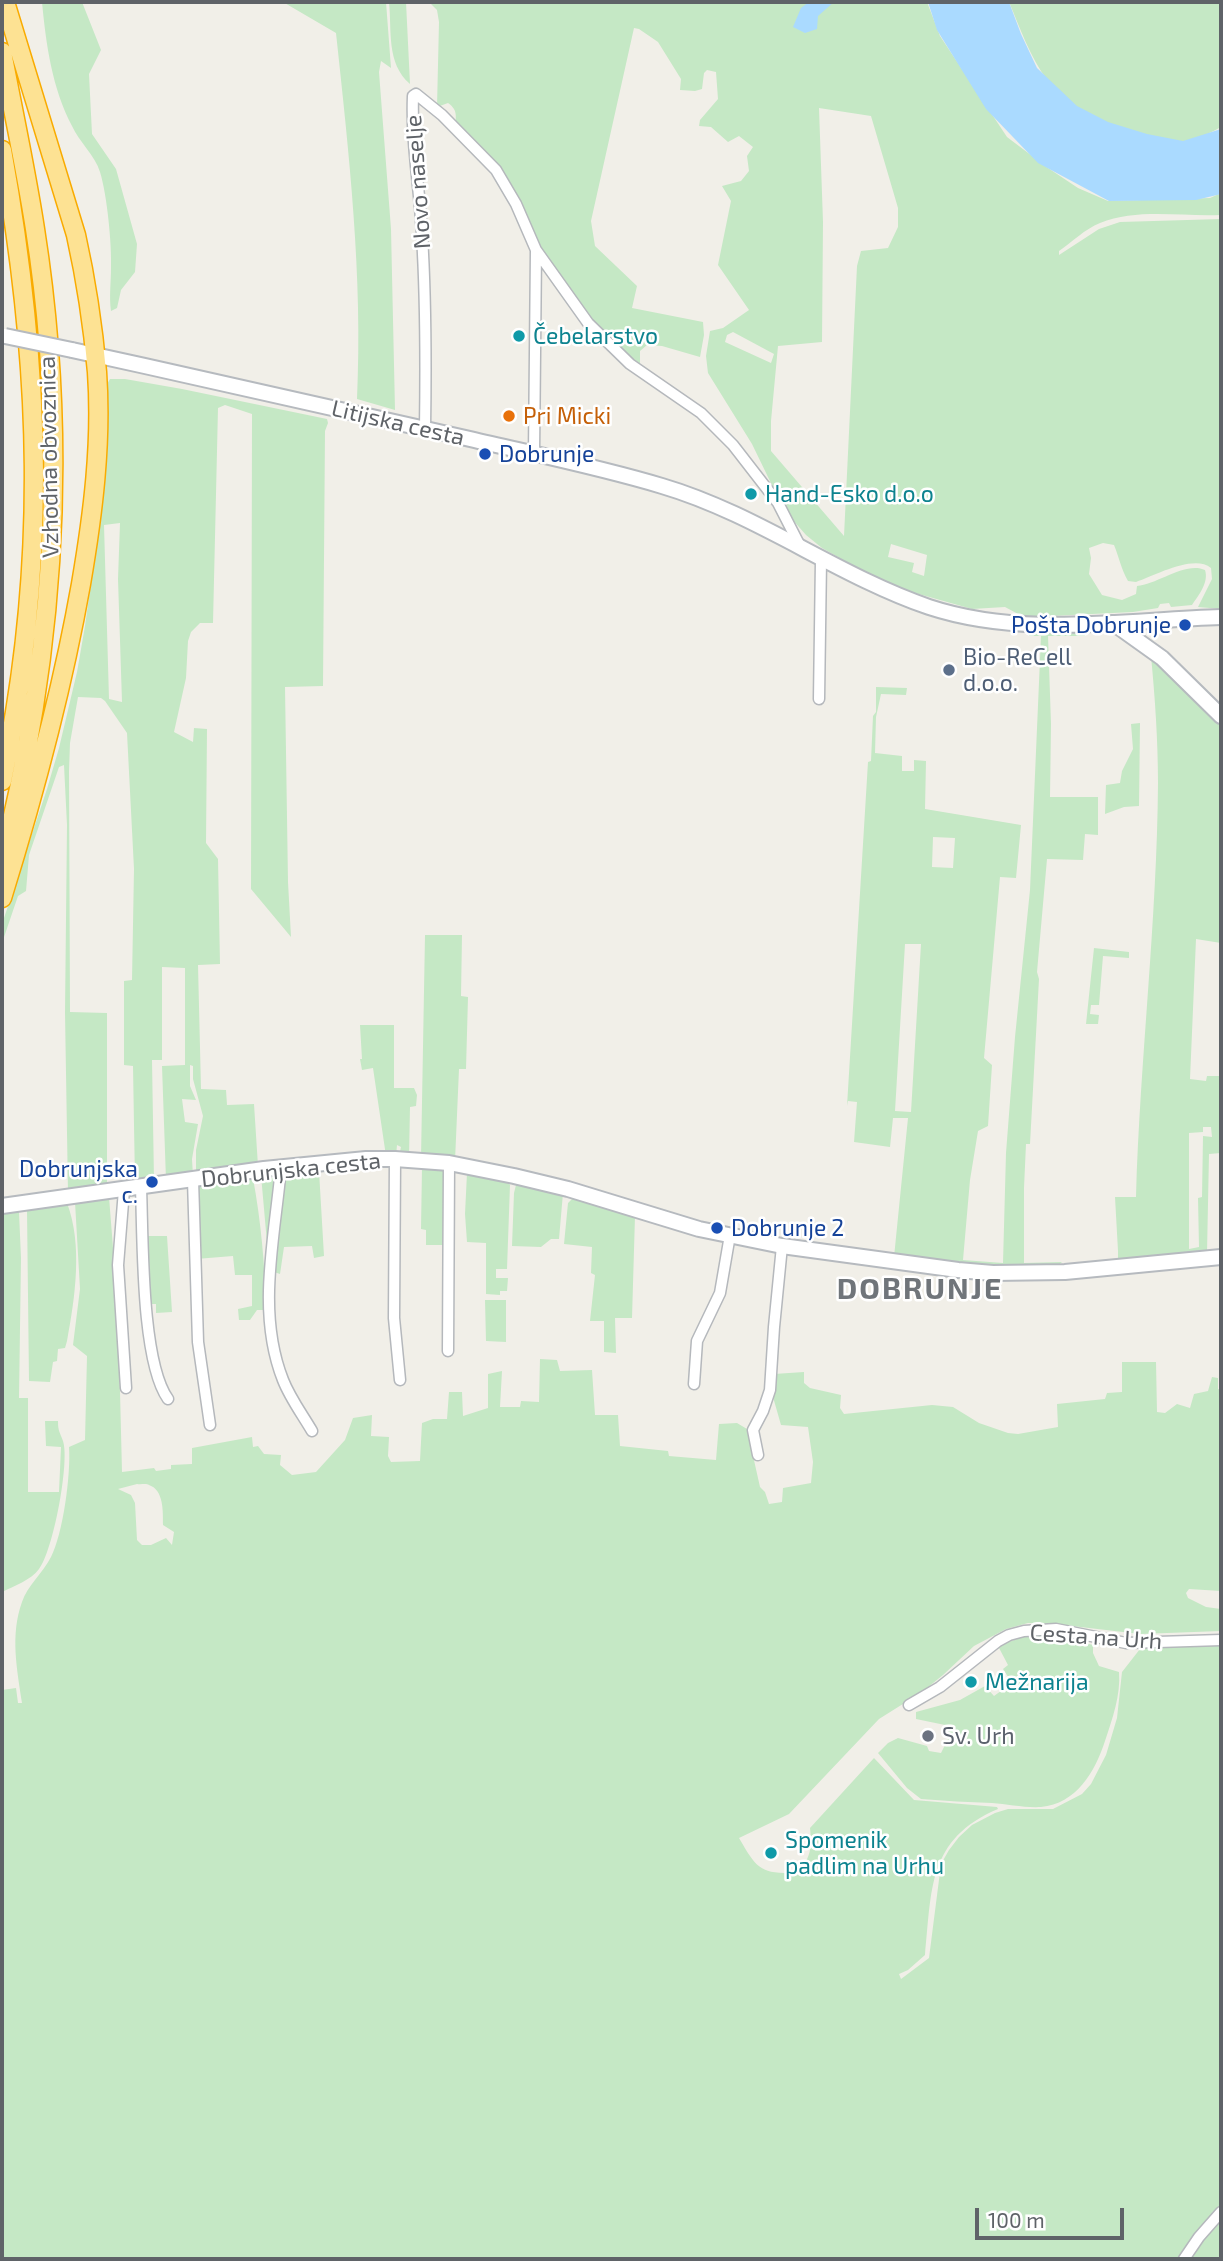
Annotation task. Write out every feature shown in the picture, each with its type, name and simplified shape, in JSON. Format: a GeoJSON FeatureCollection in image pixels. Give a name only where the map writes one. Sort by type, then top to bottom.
{"type":"FeatureCollection","features":[{"type":"Feature","properties":{"kind":"highway"},"geometry":{"type":"LineString","coordinates":[[2,898],[28,814],[55,709],[80,589],[96,466],[97,381],[89,302],[76,235],[5,2]]}},
{"type":"Feature","properties":{"kind":"highway","name":"Vzhodna obvoznica"},"geometry":{"type":"LineString","coordinates":[[2,52],[35,230],[45,312],[51,378],[53,495],[48,601],[35,706],[2,862]]}},
{"type":"Feature","properties":{"kind":"highway","name":"Vzhodna obvoznica"},"geometry":{"type":"LineString","coordinates":[[2,150],[17,233],[26,312],[35,451],[33,556],[28,609],[21,674],[2,781]]}},
{"type":"Feature","properties":{"kind":"street","name":"Novo naselje"},"geometry":{"type":"LineString","coordinates":[[425,429],[426,352],[422,235],[413,119],[415,95],[418,94],[496,170],[516,204],[536,250],[576,308],[601,337],[630,364],[701,414],[733,446],[778,503],[801,548]]}},
{"type":"Feature","properties":{"kind":"street","name":"Novo naselje"},"geometry":{"type":"LineString","coordinates":[[534,454],[536,250]]}},
{"type":"Feature","properties":{"kind":"street","name":"Litijska cesta"},"geometry":{"type":"LineString","coordinates":[[3,336],[534,454],[688,494],[735,514],[874,586],[963,616],[1024,624],[1113,623],[1221,617]]}},
{"type":"Feature","properties":{"kind":"street"},"geometry":{"type":"LineString","coordinates":[[819,699],[821,559]]}},
{"type":"Feature","properties":{"kind":"street"},"geometry":{"type":"LineString","coordinates":[[1113,623],[1152,649],[1221,716]]}},
{"type":"Feature","properties":{"kind":"street"},"geometry":{"type":"LineString","coordinates":[[395,1159],[394,1318],[400,1380]]}},
{"type":"Feature","properties":{"kind":"street","name":"Dobrunjska cesta"},"geometry":{"type":"LineString","coordinates":[[2,1206],[281,1167],[395,1159],[449,1163],[568,1189],[699,1229],[782,1246],[993,1273],[1078,1271],[1221,1256]]}},
{"type":"Feature","properties":{"kind":"street"},"geometry":{"type":"LineString","coordinates":[[448,1351],[449,1163]]}},
{"type":"Feature","properties":{"kind":"street"},"geometry":{"type":"LineString","coordinates":[[281,1167],[268,1277],[271,1338],[286,1388],[312,1431]]}},
{"type":"Feature","properties":{"kind":"street"},"geometry":{"type":"LineString","coordinates":[[192,1180],[198,1342],[210,1425]]}},
{"type":"Feature","properties":{"kind":"street"},"geometry":{"type":"LineString","coordinates":[[141,1188],[151,1345],[156,1375],[168,1399]]}},
{"type":"Feature","properties":{"kind":"street"},"geometry":{"type":"LineString","coordinates":[[124,1190],[118,1265],[126,1388]]}},
{"type":"Feature","properties":{"kind":"street"},"geometry":{"type":"LineString","coordinates":[[694,1384],[697,1341],[720,1293],[730,1235]]}},
{"type":"Feature","properties":{"kind":"street"},"geometry":{"type":"LineString","coordinates":[[758,1455],[753,1430],[770,1390],[782,1246]]}},
{"type":"Feature","properties":{"kind":"street","name":"Cesta na Urh"},"geometry":{"type":"LineString","coordinates":[[909,1705],[940,1687],[998,1642],[1024,1630],[1056,1629],[1126,1643],[1221,1640]]}},
{"type":"Feature","properties":{"kind":"street"},"geometry":{"type":"LineString","coordinates":[[1184,2259],[1221,2212]]}},
{"type":"Feature","properties":{"kind":"green space"},"geometry":{"type":"Polygon","coordinates":[[[42,2],[82,2],[101,50],[89,74],[92,134],[116,169],[137,244],[135,272],[121,290],[117,308],[111,311],[111,246],[103,182],[98,166],[75,132],[59,96],[48,50],[42,2]]]}},
{"type":"Feature","properties":{"kind":"green space"},"geometry":{"type":"Polygon","coordinates":[[[283,2],[386,2],[391,68],[381,61],[379,72],[391,229],[395,410],[357,399],[356,261],[336,33],[283,2]]]}},
{"type":"Feature","properties":{"kind":"green space"},"geometry":{"type":"Polygon","coordinates":[[[389,2],[406,2],[410,84],[402,76],[394,56],[389,2]]]}},
{"type":"Feature","properties":{"kind":"green space"},"geometry":{"type":"Polygon","coordinates":[[[429,2],[927,2],[940,36],[1007,137],[1078,188],[1108,201],[1210,198],[1221,193],[1221,215],[1144,214],[1114,218],[1089,229],[1059,251],[1059,255],[1099,229],[1120,222],[1221,219],[1221,609],[1198,607],[1212,579],[1211,568],[1204,564],[1185,564],[1136,582],[1128,581],[1114,545],[1103,543],[1089,548],[1089,574],[1102,595],[1122,600],[1136,594],[1137,586],[1189,568],[1205,570],[1203,588],[1192,605],[1171,607],[1169,603],[1160,604],[1158,608],[1133,612],[1031,617],[1005,607],[972,609],[901,589],[822,548],[806,535],[784,510],[752,444],[708,373],[706,356],[710,331],[723,328],[749,310],[718,265],[731,201],[722,186],[741,181],[749,171],[747,156],[753,147],[739,136],[728,142],[711,127],[699,126],[700,120],[718,99],[716,72],[707,70],[704,73],[702,89],[680,90],[681,79],[658,42],[634,28],[591,221],[595,246],[637,286],[632,308],[703,322],[704,335],[700,357],[662,346],[647,345],[640,351],[640,363],[636,367],[598,333],[538,247],[503,175],[455,128],[456,114],[453,108],[448,103],[437,107],[437,10],[429,2]],[[819,108],[823,222],[822,342],[778,346],[771,451],[844,536],[857,266],[861,251],[888,248],[898,227],[898,208],[871,116],[819,108]],[[733,332],[727,335],[725,342],[771,363],[774,354],[733,332]],[[891,544],[888,557],[914,563],[912,572],[924,576],[927,555],[891,544]]]}},
{"type":"Feature","properties":{"kind":"green space"},"geometry":{"type":"Polygon","coordinates":[[[1009,2],[1221,2],[1221,127],[1192,140],[1174,142],[1134,135],[1093,117],[1059,93],[1047,80],[1030,52],[1009,2]]]}},
{"type":"Feature","properties":{"kind":"green space"},"geometry":{"type":"Polygon","coordinates":[[[110,379],[125,379],[327,419],[323,686],[285,687],[291,937],[251,889],[252,414],[225,405],[218,408],[213,623],[200,623],[191,632],[186,678],[174,732],[193,742],[194,728],[207,729],[206,843],[218,859],[220,964],[198,965],[201,1089],[226,1090],[227,1105],[254,1104],[258,1166],[196,1175],[196,1150],[203,1116],[193,1079],[193,1066],[190,1065],[190,1086],[196,1100],[182,1099],[185,1122],[198,1124],[192,1159],[193,1176],[166,1180],[162,1066],[185,1065],[185,968],[162,967],[162,1060],[152,1060],[154,1181],[135,1183],[133,1066],[124,1065],[124,981],[132,980],[134,869],[127,733],[101,698],[78,697],[70,743],[69,771],[70,1012],[107,1013],[107,1187],[68,1193],[65,1013],[67,825],[64,765],[59,767],[29,855],[26,891],[18,896],[2,943],[2,924],[47,789],[77,672],[106,474],[107,384],[110,379]],[[120,523],[104,525],[109,699],[122,702],[118,579],[120,523]]]}},
{"type":"Feature","properties":{"kind":"green space"},"geometry":{"type":"Polygon","coordinates":[[[1084,631],[1085,636],[1048,636],[1050,797],[1098,797],[1098,835],[1085,834],[1083,860],[1047,859],[1037,972],[1039,979],[1030,1144],[1026,1144],[1024,1188],[1024,1263],[1062,1262],[1056,1267],[983,1267],[894,1257],[908,1118],[893,1118],[890,1147],[854,1142],[857,1102],[848,1101],[847,1106],[868,762],[871,761],[876,687],[907,688],[906,695],[881,694],[876,717],[875,753],[902,756],[902,771],[914,771],[914,760],[926,761],[925,809],[1021,825],[1016,878],[1000,877],[984,1058],[992,1065],[988,1126],[978,1131],[970,1180],[963,1260],[1003,1263],[1006,1153],[1030,890],[1041,636],[1029,636],[1029,633],[1084,631]],[[933,837],[932,867],[953,868],[955,838],[933,837]],[[905,944],[895,1111],[911,1112],[921,944],[905,944]]]}},
{"type":"Feature","properties":{"kind":"green space"},"geometry":{"type":"Polygon","coordinates":[[[1151,656],[1221,722],[1221,943],[1196,939],[1190,1079],[1206,1081],[1207,1076],[1221,1076],[1221,1153],[1209,1154],[1207,1253],[1121,1261],[1118,1259],[1115,1197],[1136,1197],[1155,886],[1158,767],[1151,656]],[[1203,1127],[1203,1132],[1189,1133],[1189,1249],[1199,1247],[1198,1198],[1202,1197],[1203,1136],[1212,1137],[1211,1127],[1203,1127]]]}},
{"type":"Feature","properties":{"kind":"green space"},"geometry":{"type":"Polygon","coordinates":[[[1140,723],[1139,806],[1124,807],[1105,814],[1106,785],[1120,783],[1122,771],[1133,749],[1131,724],[1140,723]]]}},
{"type":"Feature","properties":{"kind":"green space"},"geometry":{"type":"Polygon","coordinates":[[[425,935],[462,935],[461,996],[468,997],[466,1069],[459,1069],[455,1161],[421,1158],[425,935]]]}},
{"type":"Feature","properties":{"kind":"green space"},"geometry":{"type":"Polygon","coordinates":[[[1094,948],[1129,952],[1129,958],[1103,956],[1099,1005],[1091,1005],[1090,1014],[1099,1015],[1098,1024],[1086,1024],[1094,948]]]}},
{"type":"Feature","properties":{"kind":"green space"},"geometry":{"type":"Polygon","coordinates":[[[360,1025],[394,1025],[394,1088],[414,1088],[417,1095],[416,1106],[410,1107],[409,1157],[399,1156],[401,1147],[397,1145],[396,1156],[386,1156],[373,1068],[362,1070],[360,1025]]]}},
{"type":"Feature","properties":{"kind":"green space"},"geometry":{"type":"Polygon","coordinates":[[[422,1167],[444,1168],[446,1171],[446,1245],[426,1245],[426,1230],[421,1229],[422,1167]]]}},
{"type":"Feature","properties":{"kind":"green space"},"geometry":{"type":"Polygon","coordinates":[[[313,1169],[319,1171],[324,1256],[314,1258],[312,1246],[284,1247],[280,1274],[274,1272],[282,1179],[285,1173],[313,1169]]]}},
{"type":"Feature","properties":{"kind":"green space"},"geometry":{"type":"Polygon","coordinates":[[[467,1173],[506,1179],[510,1185],[507,1269],[496,1269],[496,1278],[508,1278],[507,1291],[500,1291],[500,1295],[486,1294],[486,1243],[467,1242],[467,1173]]]}},
{"type":"Feature","properties":{"kind":"green space"},"geometry":{"type":"Polygon","coordinates":[[[261,1175],[269,1175],[275,1180],[268,1254],[261,1175]]]}},
{"type":"Feature","properties":{"kind":"green space"},"geometry":{"type":"Polygon","coordinates":[[[253,1178],[264,1260],[266,1310],[257,1310],[250,1320],[239,1320],[238,1309],[252,1306],[252,1275],[235,1275],[233,1256],[196,1259],[199,1184],[253,1178]]]}},
{"type":"Feature","properties":{"kind":"green space"},"geometry":{"type":"Polygon","coordinates":[[[520,1182],[563,1193],[559,1239],[551,1239],[541,1247],[512,1246],[514,1193],[520,1182]]]}},
{"type":"Feature","properties":{"kind":"green space"},"geometry":{"type":"Polygon","coordinates":[[[109,1197],[118,1311],[122,1472],[154,1468],[156,1471],[171,1469],[171,1465],[192,1464],[192,1448],[252,1437],[253,1447],[258,1446],[264,1454],[281,1455],[280,1465],[292,1475],[316,1472],[345,1440],[353,1418],[372,1415],[371,1436],[389,1437],[388,1456],[391,1462],[420,1461],[422,1423],[433,1419],[447,1419],[449,1392],[462,1392],[463,1416],[488,1408],[488,1374],[502,1371],[500,1407],[520,1407],[521,1401],[539,1402],[540,1359],[557,1360],[560,1371],[592,1370],[595,1415],[618,1415],[620,1446],[668,1451],[669,1456],[716,1460],[719,1424],[737,1423],[747,1429],[760,1487],[769,1504],[782,1502],[783,1488],[811,1483],[813,1462],[808,1427],[781,1425],[773,1397],[774,1374],[804,1372],[804,1383],[810,1388],[841,1395],[840,1408],[844,1414],[932,1405],[953,1407],[979,1423],[1018,1434],[1058,1427],[1057,1404],[1105,1399],[1107,1393],[1122,1392],[1122,1362],[1156,1362],[1157,1412],[1165,1413],[1177,1404],[1190,1408],[1194,1394],[1208,1391],[1212,1377],[1218,1378],[1218,1389],[1221,1390],[1221,1591],[1189,1589],[1186,1593],[1188,1598],[1206,1607],[1221,1609],[1221,1631],[1140,1634],[1028,1623],[1006,1629],[974,1646],[922,1692],[879,1719],[789,1814],[739,1838],[750,1857],[761,1868],[767,1871],[797,1873],[810,1852],[810,1828],[874,1758],[914,1800],[997,1807],[998,1809],[975,1821],[958,1835],[946,1851],[937,1869],[932,1888],[925,1955],[899,1974],[901,1979],[929,1958],[941,1864],[959,1837],[972,1825],[995,1813],[1008,1809],[1053,1809],[1082,1794],[1091,1784],[1106,1755],[1117,1718],[1122,1672],[1140,1649],[1221,1644],[1221,2207],[1181,2259],[2,2259],[2,1690],[16,1688],[18,1703],[22,1703],[16,1652],[18,1614],[24,1596],[48,1563],[59,1534],[69,1472],[69,1447],[85,1440],[87,1356],[73,1345],[80,1289],[75,1202],[109,1197]],[[148,1484],[118,1489],[131,1495],[135,1503],[137,1540],[142,1545],[151,1545],[166,1538],[172,1545],[174,1532],[163,1525],[162,1502],[158,1492],[148,1484]]]}},
{"type":"Feature","properties":{"kind":"green space"},"geometry":{"type":"Polygon","coordinates":[[[574,1197],[635,1216],[632,1318],[615,1318],[616,1353],[604,1352],[604,1321],[590,1321],[595,1275],[591,1273],[592,1247],[564,1244],[568,1203],[574,1197]]]}},
{"type":"Feature","properties":{"kind":"green space"},"geometry":{"type":"Polygon","coordinates":[[[67,1203],[75,1236],[76,1272],[67,1341],[65,1348],[58,1349],[50,1382],[29,1381],[27,1210],[67,1203]]]}},
{"type":"Feature","properties":{"kind":"green space"},"geometry":{"type":"Polygon","coordinates":[[[19,1212],[19,1398],[28,1398],[28,1492],[59,1492],[61,1447],[46,1446],[45,1421],[58,1421],[65,1452],[55,1527],[44,1559],[32,1576],[2,1592],[2,1213],[19,1212]]]}},
{"type":"Feature","properties":{"kind":"green space"},"geometry":{"type":"Polygon","coordinates":[[[145,1236],[167,1236],[172,1312],[156,1313],[156,1304],[151,1304],[145,1236]]]}},
{"type":"Feature","properties":{"kind":"green space"},"geometry":{"type":"Polygon","coordinates":[[[485,1300],[506,1300],[506,1342],[486,1341],[485,1300]]]}},
{"type":"Feature","properties":{"kind":"green space"},"geometry":{"type":"Polygon","coordinates":[[[1041,1634],[1093,1645],[1093,1653],[1099,1666],[1119,1672],[1117,1698],[1110,1725],[1090,1775],[1064,1800],[1041,1807],[921,1799],[907,1788],[878,1753],[898,1738],[941,1753],[950,1735],[945,1725],[916,1719],[916,1712],[960,1700],[985,1686],[994,1696],[1012,1683],[1003,1669],[1008,1665],[998,1646],[1025,1636],[1041,1634]]]}},
{"type":"Feature","properties":{"kind":"green space"},"geometry":{"type":"Polygon","coordinates":[[[1221,2216],[1221,2259],[1188,2259],[1221,2216]]]}},
{"type":"Feature","properties":{"kind":"water"},"geometry":{"type":"Polygon","coordinates":[[[809,2],[834,2],[818,16],[817,29],[805,33],[793,27],[801,8],[809,2]]]}},
{"type":"Feature","properties":{"kind":"water"},"geometry":{"type":"Polygon","coordinates":[[[928,2],[1009,2],[1037,68],[1077,106],[1108,122],[1183,141],[1221,129],[1221,194],[1196,200],[1109,201],[1038,163],[986,109],[937,30],[928,2]]]}},
{"type":"Feature","properties":{"kind":"place","name":"Čebelarstvo"},"geometry":{"type":"Point","coordinates":[519,336]}},
{"type":"Feature","properties":{"kind":"place","name":"Pri Micki"},"geometry":{"type":"Point","coordinates":[509,416]}},
{"type":"Feature","properties":{"kind":"place","name":"Dobrunje"},"geometry":{"type":"Point","coordinates":[485,454]}},
{"type":"Feature","properties":{"kind":"place","name":"Hand-Esko d.o.o"},"geometry":{"type":"Point","coordinates":[751,494]}},
{"type":"Feature","properties":{"kind":"place","name":"Pošta Dobrunje"},"geometry":{"type":"Point","coordinates":[1185,625]}},
{"type":"Feature","properties":{"kind":"place","name":"Bio-ReCell d.o.o."},"geometry":{"type":"Point","coordinates":[949,670]}},
{"type":"Feature","properties":{"kind":"place","name":"Dobrunjska c."},"geometry":{"type":"Point","coordinates":[152,1182]}},
{"type":"Feature","properties":{"kind":"place","name":"Dobrunje 2"},"geometry":{"type":"Point","coordinates":[717,1228]}},
{"type":"Feature","properties":{"kind":"place","name":"Mežnarija"},"geometry":{"type":"Point","coordinates":[971,1682]}},
{"type":"Feature","properties":{"kind":"place","name":"Sv. Urh"},"geometry":{"type":"Point","coordinates":[928,1736]}},
{"type":"Feature","properties":{"kind":"place","name":"Spomenik padlim na Urhu"},"geometry":{"type":"Point","coordinates":[771,1853]}},
{"type":"Feature","properties":{"kind":"district","name":"DOBRUNJE"},"geometry":{"type":"Point","coordinates":[920,1289]}}]}
